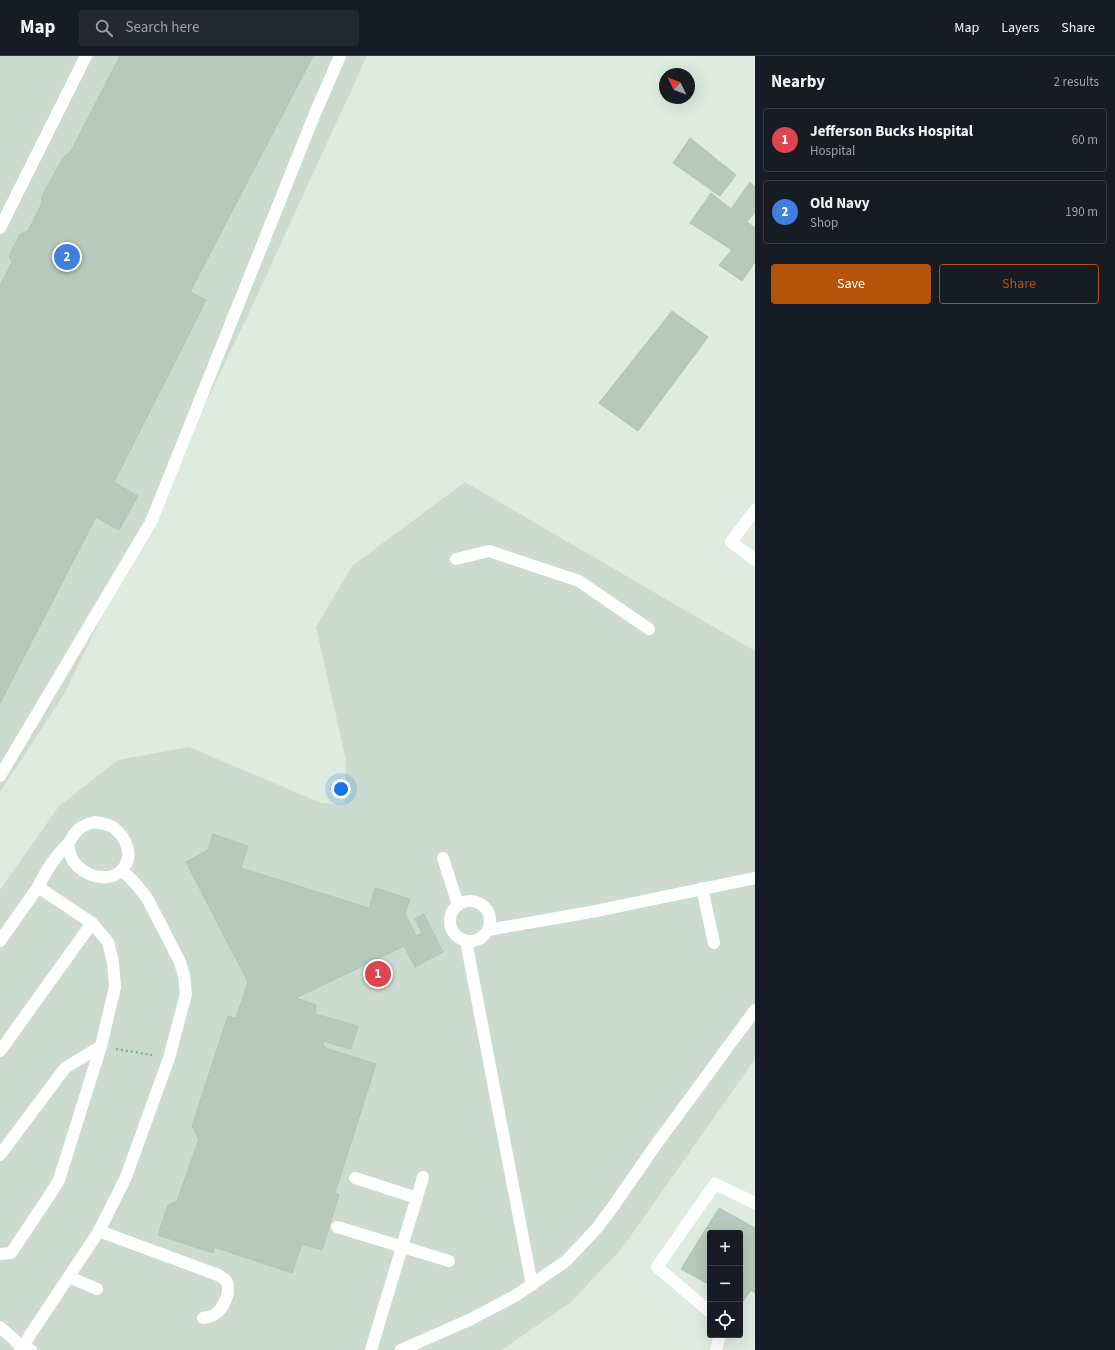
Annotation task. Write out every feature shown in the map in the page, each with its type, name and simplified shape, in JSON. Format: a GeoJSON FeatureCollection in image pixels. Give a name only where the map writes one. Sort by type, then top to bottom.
{"type":"FeatureCollection","features":[{"type":"Feature","properties":{"kind":"lane"},"geometry":{"type":"LineString","coordinates":[[0,228],[86,56]]}},
{"type":"Feature","properties":{"kind":"lane"},"geometry":{"type":"LineString","coordinates":[[0,776],[151,522],[316,111],[340,56]]}},
{"type":"Feature","properties":{"kind":"lane"},"geometry":{"type":"LineString","coordinates":[[755,510],[731,542],[755,560]]}},
{"type":"Feature","properties":{"kind":"lane"},"geometry":{"type":"LineString","coordinates":[[456,558],[489,551],[579,580],[649,629]]}},
{"type":"Feature","properties":{"kind":"lane"},"geometry":{"type":"LineString","coordinates":[[0,941],[38,887],[57,854],[68,844],[75,831],[81,827],[95,822],[106,824],[118,832],[128,846],[128,859],[122,870],[110,877],[101,878],[88,874],[79,868],[73,861],[68,844]]}},
{"type":"Feature","properties":{"kind":"lane"},"geometry":{"type":"LineString","coordinates":[[443,858],[458,905]]}},
{"type":"Feature","properties":{"kind":"lane"},"geometry":{"type":"LineString","coordinates":[[0,1327],[22,1349],[99,1230],[126,1177],[169,1058],[186,994],[184,975],[179,960],[147,898],[122,870]]}},
{"type":"Feature","properties":{"kind":"lane"},"geometry":{"type":"LineString","coordinates":[[488,930],[599,910],[755,878]]}},
{"type":"Feature","properties":{"kind":"lane"},"geometry":{"type":"LineString","coordinates":[[0,1254],[11,1252],[59,1180],[101,1046],[115,987],[113,962],[108,942],[92,923],[38,887]]}},
{"type":"Feature","properties":{"kind":"lane"},"geometry":{"type":"LineString","coordinates":[[702,888],[714,943]]}},
{"type":"Feature","properties":{"kind":"lane"},"geometry":{"type":"LineString","coordinates":[[468,901],[480,904],[488,914],[488,930],[481,938],[477,940],[466,941],[454,933],[451,926],[451,915],[458,905],[468,901]]}},
{"type":"Feature","properties":{"kind":"lane"},"geometry":{"type":"LineString","coordinates":[[0,1051],[92,923]]}},
{"type":"Feature","properties":{"kind":"lane"},"geometry":{"type":"LineString","coordinates":[[466,941],[532,1285]]}},
{"type":"Feature","properties":{"kind":"lane"},"geometry":{"type":"LineString","coordinates":[[401,1350],[469,1320],[516,1296],[566,1261],[597,1228],[755,1010]]}},
{"type":"Feature","properties":{"kind":"lane"},"geometry":{"type":"LineString","coordinates":[[0,1155],[65,1068],[101,1046]]}},
{"type":"Feature","properties":{"kind":"lane"},"geometry":{"type":"LineString","coordinates":[[371,1350],[423,1177]]}},
{"type":"Feature","properties":{"kind":"lane"},"geometry":{"type":"LineString","coordinates":[[355,1178],[417,1198]]}},
{"type":"Feature","properties":{"kind":"lane"},"geometry":{"type":"LineString","coordinates":[[707,1309],[657,1267],[715,1184],[755,1203]]}},
{"type":"Feature","properties":{"kind":"lane"},"geometry":{"type":"LineString","coordinates":[[337,1227],[449,1261]]}},
{"type":"Feature","properties":{"kind":"lane"},"geometry":{"type":"LineString","coordinates":[[99,1230],[218,1275],[225,1280],[228,1284],[227,1296],[222,1306],[214,1315],[203,1318]]}},
{"type":"Feature","properties":{"kind":"lane"},"geometry":{"type":"LineString","coordinates":[[69,1277],[97,1289]]}},
{"type":"Feature","properties":{"kind":"lane"},"geometry":{"type":"LineString","coordinates":[[716,1350],[719,1338]]}},
{"type":"Feature","properties":{"kind":"path"},"geometry":{"type":"LineString","coordinates":[[101,1046],[169,1058]]}},
{"type":"Feature","properties":{"kind":"shaded area"},"geometry":{"type":"Polygon","coordinates":[[[0,56],[367,56],[248,315],[65,693],[0,792],[0,56]]]}},
{"type":"Feature","properties":{"kind":"shaded area"},"geometry":{"type":"Polygon","coordinates":[[[465,482],[755,651],[755,1059],[623,1247],[571,1302],[502,1350],[0,1350],[0,890],[59,806],[118,760],[189,747],[321,803],[345,804],[346,760],[316,627],[352,566],[465,482]]]}},
{"type":"Feature","properties":{"kind":"building"},"geometry":{"type":"Polygon","coordinates":[[[120,56],[313,56],[190,292],[206,300],[114,482],[138,496],[119,530],[96,517],[0,703],[0,286],[12,262],[9,256],[20,234],[28,231],[41,205],[42,196],[63,158],[71,151],[120,56]]]}},
{"type":"Feature","properties":{"kind":"building"},"geometry":{"type":"Polygon","coordinates":[[[690,138],[736,175],[720,196],[673,163],[690,138]]]}},
{"type":"Feature","properties":{"kind":"building"},"geometry":{"type":"Polygon","coordinates":[[[750,182],[755,187],[755,212],[747,222],[755,228],[755,262],[742,281],[719,265],[732,250],[690,223],[711,193],[731,209],[750,182]]]}},
{"type":"Feature","properties":{"kind":"building"},"geometry":{"type":"Polygon","coordinates":[[[672,311],[708,337],[638,431],[599,403],[672,311]]]}},
{"type":"Feature","properties":{"kind":"building"},"geometry":{"type":"Polygon","coordinates":[[[213,834],[248,846],[241,868],[369,908],[375,888],[410,899],[405,914],[416,936],[422,933],[415,919],[424,914],[443,952],[415,967],[404,946],[296,998],[316,1005],[315,1014],[358,1026],[351,1049],[322,1041],[325,1048],[376,1064],[335,1193],[339,1195],[322,1250],[302,1244],[292,1273],[214,1247],[213,1253],[158,1235],[168,1205],[177,1201],[199,1139],[192,1126],[228,1016],[236,1018],[248,982],[186,862],[208,850],[213,834]]]}},
{"type":"Feature","properties":{"kind":"building"},"geometry":{"type":"Polygon","coordinates":[[[719,1208],[755,1228],[755,1293],[751,1290],[743,1302],[743,1230],[707,1230],[707,1283],[681,1269],[719,1208]]]}},
{"type":"Feature","properties":{"kind":"place","name":"Old Navy"},"geometry":{"type":"Point","coordinates":[67,257]}},
{"type":"Feature","properties":{"kind":"place","name":"Jefferson Bucks Hospital"},"geometry":{"type":"Point","coordinates":[378,974]}}]}
